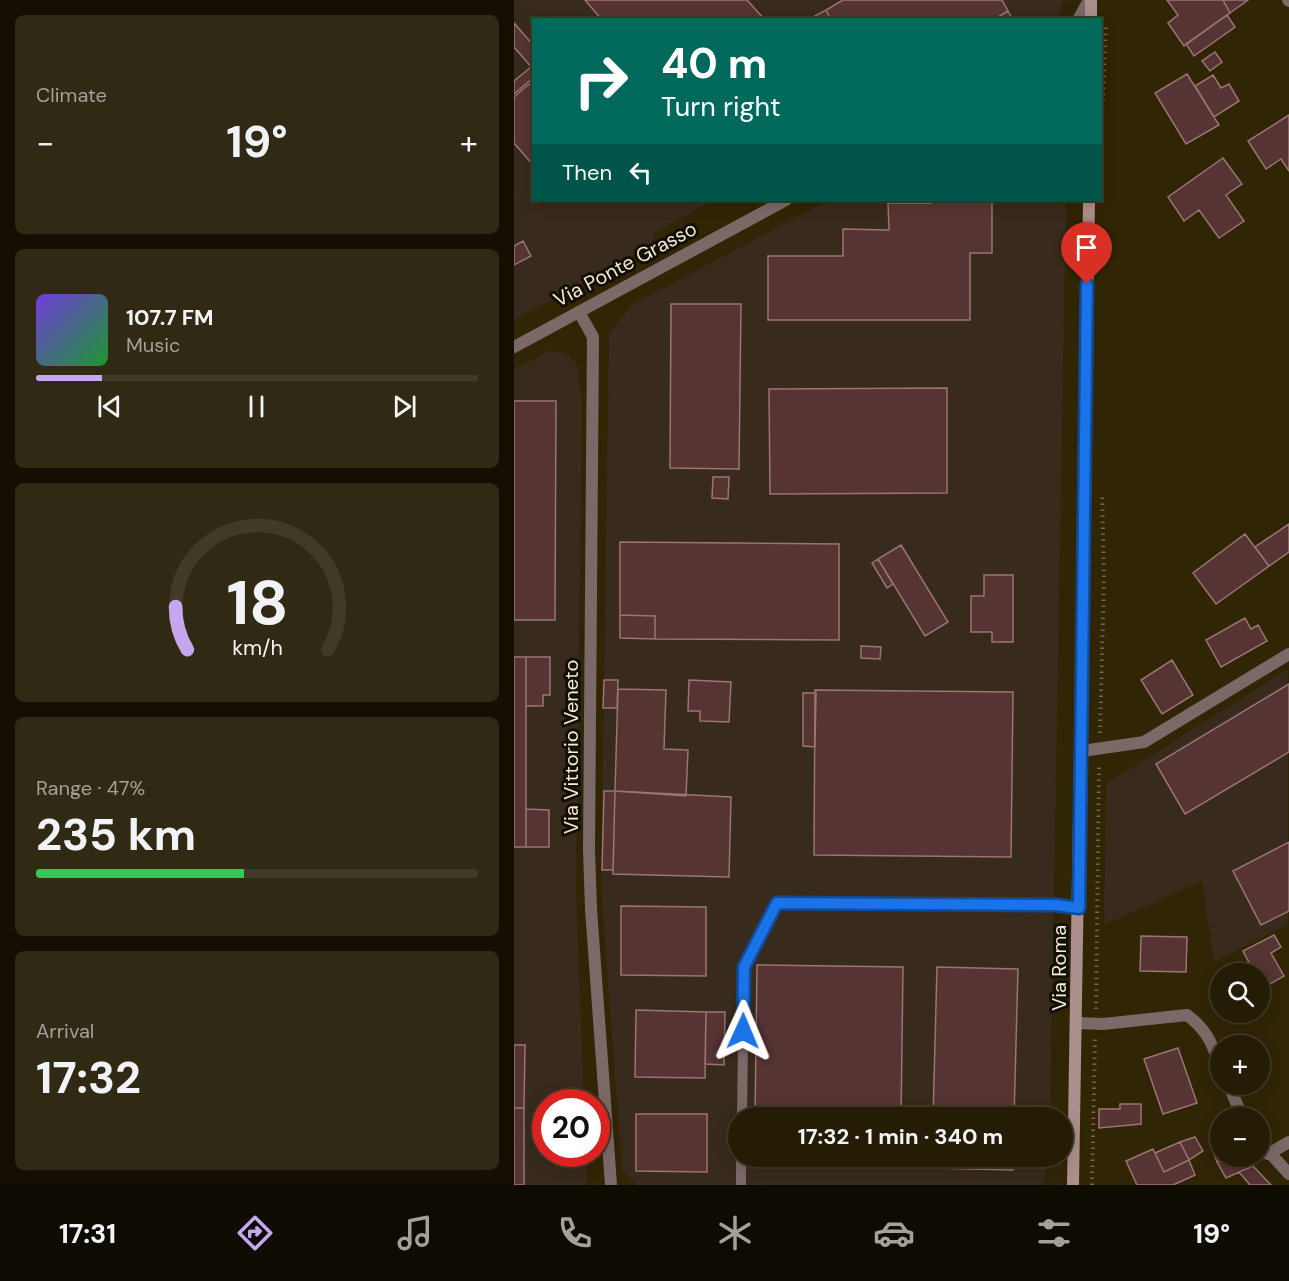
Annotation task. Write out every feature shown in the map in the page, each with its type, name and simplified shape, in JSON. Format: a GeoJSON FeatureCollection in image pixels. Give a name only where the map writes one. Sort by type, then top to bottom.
{"type":"FeatureCollection","features":[{"type":"Feature","properties":{"kind":"main road"},"geometry":{"type":"LineString","coordinates":[[1090,0],[1091,18]]}},
{"type":"Feature","properties":{"kind":"main road","name":"Via Roma"},"geometry":{"type":"LineString","coordinates":[[1073,1185],[1078,1023],[1089,201]]}},
{"type":"Feature","properties":{"kind":"street"},"geometry":{"type":"LineString","coordinates":[[1079,18],[1090,0]]}},
{"type":"Feature","properties":{"kind":"street","name":"Via Ponte Grasso"},"geometry":{"type":"LineString","coordinates":[[514,347],[784,201]]}},
{"type":"Feature","properties":{"kind":"street","name":"Via Vittorio Veneto"},"geometry":{"type":"LineString","coordinates":[[579,312],[593,337],[590,874],[611,1185]]}},
{"type":"Feature","properties":{"kind":"street"},"geometry":{"type":"LineString","coordinates":[[1082,751],[1144,742],[1288,654]]}},
{"type":"Feature","properties":{"kind":"street"},"geometry":{"type":"LineString","coordinates":[[1078,1023],[1187,1015],[1201,1025],[1210,1037]]}},
{"type":"Feature","properties":{"kind":"street"},"geometry":{"type":"LineString","coordinates":[[1270,1153],[1288,1142]]}},
{"type":"Feature","properties":{"kind":"street"},"geometry":{"type":"LineString","coordinates":[[1270,1156],[1288,1174]]}},
{"type":"Feature","properties":{"kind":"lane"},"geometry":{"type":"LineString","coordinates":[[742,1107],[744,967],[777,903],[1055,905],[1079,908]]}},
{"type":"Feature","properties":{"kind":"lane"},"geometry":{"type":"LineString","coordinates":[[741,1167],[741,1185]]}},
{"type":"Feature","properties":{"kind":"path"},"geometry":{"type":"LineString","coordinates":[[1102,119],[1106,24]]}},
{"type":"Feature","properties":{"kind":"shaded area"},"geometry":{"type":"Polygon","coordinates":[[[514,0],[1064,0],[1057,18],[532,18],[532,201],[711,201],[655,233],[651,246],[514,320],[514,0]]]}},
{"type":"Feature","properties":{"kind":"shaded area"},"geometry":{"type":"Polygon","coordinates":[[[827,201],[1066,201],[1050,1107],[728,1107],[728,1167],[1047,1167],[1043,1185],[637,1185],[622,1170],[601,887],[609,334],[630,306],[827,201]]]}},
{"type":"Feature","properties":{"kind":"shaded area"},"geometry":{"type":"Polygon","coordinates":[[[550,350],[565,353],[577,364],[582,403],[576,889],[584,1089],[532,1089],[532,1167],[586,1167],[587,1185],[514,1185],[514,370],[550,350]]]}},
{"type":"Feature","properties":{"kind":"shaded area"},"geometry":{"type":"Polygon","coordinates":[[[1288,669],[1288,924],[1214,962],[1202,881],[1104,925],[1106,784],[1288,669]]]}},
{"type":"Feature","properties":{"kind":"building"},"geometry":{"type":"Polygon","coordinates":[[[585,0],[747,0],[763,18],[600,18],[585,0]]]}},
{"type":"Feature","properties":{"kind":"building"},"geometry":{"type":"Polygon","coordinates":[[[843,0],[1002,0],[1008,11],[996,18],[830,18],[826,10],[843,0]]]}},
{"type":"Feature","properties":{"kind":"building"},"geometry":{"type":"Polygon","coordinates":[[[1167,0],[1223,0],[1230,13],[1184,46],[1168,23],[1178,15],[1167,0]]]}},
{"type":"Feature","properties":{"kind":"building"},"geometry":{"type":"Polygon","coordinates":[[[1223,0],[1248,0],[1230,13],[1223,0]]]}},
{"type":"Feature","properties":{"kind":"building"},"geometry":{"type":"Polygon","coordinates":[[[826,10],[830,18],[811,18],[826,10]]]}},
{"type":"Feature","properties":{"kind":"building"},"geometry":{"type":"Polygon","coordinates":[[[1008,11],[1012,18],[996,18],[1008,11]]]}},
{"type":"Feature","properties":{"kind":"building"},"geometry":{"type":"Polygon","coordinates":[[[1227,15],[1235,27],[1194,56],[1186,44],[1227,15]]]}},
{"type":"Feature","properties":{"kind":"building"},"geometry":{"type":"Polygon","coordinates":[[[514,23],[532,44],[532,68],[514,47],[514,23]]]}},
{"type":"Feature","properties":{"kind":"building"},"geometry":{"type":"Polygon","coordinates":[[[1215,52],[1222,62],[1210,71],[1202,61],[1215,52]]]}},
{"type":"Feature","properties":{"kind":"building"},"geometry":{"type":"Polygon","coordinates":[[[531,67],[532,79],[514,94],[514,81],[531,67]]]}},
{"type":"Feature","properties":{"kind":"building"},"geometry":{"type":"Polygon","coordinates":[[[1187,74],[1219,125],[1186,144],[1155,93],[1187,74]]]}},
{"type":"Feature","properties":{"kind":"building"},"geometry":{"type":"Polygon","coordinates":[[[1213,75],[1221,88],[1229,84],[1239,101],[1214,117],[1195,86],[1213,75]]]}},
{"type":"Feature","properties":{"kind":"building"},"geometry":{"type":"Polygon","coordinates":[[[529,84],[532,87],[532,164],[514,143],[514,97],[529,84]]]}},
{"type":"Feature","properties":{"kind":"building"},"geometry":{"type":"Polygon","coordinates":[[[1289,115],[1289,171],[1281,159],[1266,169],[1248,141],[1289,115]]]}},
{"type":"Feature","properties":{"kind":"building"},"geometry":{"type":"Polygon","coordinates":[[[1223,158],[1242,184],[1226,195],[1244,221],[1219,238],[1199,210],[1184,221],[1168,197],[1223,158]]]}},
{"type":"Feature","properties":{"kind":"building"},"geometry":{"type":"Polygon","coordinates":[[[931,201],[992,201],[992,253],[970,253],[970,320],[768,320],[768,256],[843,256],[843,229],[889,230],[888,203],[931,203],[931,201]]]}},
{"type":"Feature","properties":{"kind":"building"},"geometry":{"type":"Polygon","coordinates":[[[523,241],[531,256],[514,265],[514,246],[523,241]]]}},
{"type":"Feature","properties":{"kind":"building"},"geometry":{"type":"Polygon","coordinates":[[[671,304],[741,304],[739,469],[670,468],[671,304]]]}},
{"type":"Feature","properties":{"kind":"building"},"geometry":{"type":"Polygon","coordinates":[[[947,388],[947,493],[770,494],[769,389],[947,388]]]}},
{"type":"Feature","properties":{"kind":"building"},"geometry":{"type":"Polygon","coordinates":[[[514,401],[556,401],[555,620],[514,620],[514,401]]]}},
{"type":"Feature","properties":{"kind":"building"},"geometry":{"type":"Polygon","coordinates":[[[713,477],[729,477],[728,499],[712,498],[713,477]]]}},
{"type":"Feature","properties":{"kind":"building"},"geometry":{"type":"Polygon","coordinates":[[[1289,524],[1289,552],[1269,566],[1255,547],[1289,524]]]}},
{"type":"Feature","properties":{"kind":"building"},"geometry":{"type":"Polygon","coordinates":[[[1245,534],[1269,566],[1216,604],[1193,573],[1245,534]]]}},
{"type":"Feature","properties":{"kind":"building"},"geometry":{"type":"Polygon","coordinates":[[[620,542],[839,544],[839,640],[655,639],[655,616],[620,615],[620,542]]]}},
{"type":"Feature","properties":{"kind":"building"},"geometry":{"type":"Polygon","coordinates":[[[901,545],[948,622],[925,636],[878,559],[901,545]]]}},
{"type":"Feature","properties":{"kind":"building"},"geometry":{"type":"Polygon","coordinates":[[[878,559],[893,584],[887,588],[872,563],[878,559]]]}},
{"type":"Feature","properties":{"kind":"building"},"geometry":{"type":"Polygon","coordinates":[[[984,575],[1013,575],[1013,642],[992,642],[992,632],[971,632],[971,596],[984,596],[984,575]]]}},
{"type":"Feature","properties":{"kind":"building"},"geometry":{"type":"Polygon","coordinates":[[[620,615],[655,616],[655,639],[620,638],[620,615]]]}},
{"type":"Feature","properties":{"kind":"building"},"geometry":{"type":"Polygon","coordinates":[[[1245,618],[1251,629],[1258,625],[1267,641],[1221,667],[1206,640],[1245,618]]]}},
{"type":"Feature","properties":{"kind":"building"},"geometry":{"type":"Polygon","coordinates":[[[861,646],[881,647],[880,659],[861,658],[861,646]]]}},
{"type":"Feature","properties":{"kind":"building"},"geometry":{"type":"Polygon","coordinates":[[[514,657],[526,657],[526,847],[514,847],[514,657]]]}},
{"type":"Feature","properties":{"kind":"building"},"geometry":{"type":"Polygon","coordinates":[[[526,657],[550,657],[550,695],[543,695],[543,706],[526,706],[526,657]]]}},
{"type":"Feature","properties":{"kind":"building"},"geometry":{"type":"Polygon","coordinates":[[[1172,660],[1193,695],[1162,714],[1141,680],[1172,660]]]}},
{"type":"Feature","properties":{"kind":"building"},"geometry":{"type":"Polygon","coordinates":[[[604,680],[618,680],[617,708],[603,708],[604,680]]]}},
{"type":"Feature","properties":{"kind":"building"},"geometry":{"type":"Polygon","coordinates":[[[689,680],[731,682],[729,722],[700,721],[700,711],[688,711],[689,680]]]}},
{"type":"Feature","properties":{"kind":"building"},"geometry":{"type":"Polygon","coordinates":[[[1289,684],[1289,752],[1185,814],[1156,764],[1289,684]]]}},
{"type":"Feature","properties":{"kind":"building"},"geometry":{"type":"Polygon","coordinates":[[[618,689],[666,690],[664,749],[688,750],[686,796],[615,791],[618,689]]]}},
{"type":"Feature","properties":{"kind":"building"},"geometry":{"type":"Polygon","coordinates":[[[815,690],[1013,692],[1011,857],[814,855],[815,690]]]}},
{"type":"Feature","properties":{"kind":"building"},"geometry":{"type":"Polygon","coordinates":[[[803,693],[816,693],[815,747],[803,746],[803,693]]]}},
{"type":"Feature","properties":{"kind":"building"},"geometry":{"type":"Polygon","coordinates":[[[604,791],[615,791],[613,870],[602,870],[604,791]]]}},
{"type":"Feature","properties":{"kind":"building"},"geometry":{"type":"Polygon","coordinates":[[[615,791],[731,797],[729,877],[613,874],[615,791]]]}},
{"type":"Feature","properties":{"kind":"building"},"geometry":{"type":"Polygon","coordinates":[[[526,809],[549,810],[549,847],[526,847],[526,809]]]}},
{"type":"Feature","properties":{"kind":"building"},"geometry":{"type":"Polygon","coordinates":[[[1289,842],[1289,911],[1261,925],[1233,871],[1289,842]]]}},
{"type":"Feature","properties":{"kind":"building"},"geometry":{"type":"Polygon","coordinates":[[[621,906],[706,907],[706,976],[621,975],[621,906]]]}},
{"type":"Feature","properties":{"kind":"building"},"geometry":{"type":"Polygon","coordinates":[[[1274,935],[1281,947],[1271,953],[1284,976],[1270,984],[1270,963],[1249,963],[1243,951],[1274,935]]]}},
{"type":"Feature","properties":{"kind":"building"},"geometry":{"type":"Polygon","coordinates":[[[1141,936],[1187,937],[1186,972],[1140,971],[1141,936]]]}},
{"type":"Feature","properties":{"kind":"building"},"geometry":{"type":"Polygon","coordinates":[[[757,965],[903,967],[901,1107],[755,1107],[757,965]]]}},
{"type":"Feature","properties":{"kind":"building"},"geometry":{"type":"Polygon","coordinates":[[[937,967],[1018,969],[1014,1107],[933,1107],[937,967]]]}},
{"type":"Feature","properties":{"kind":"building"},"geometry":{"type":"Polygon","coordinates":[[[636,1010],[706,1012],[705,1078],[635,1077],[636,1010]]]}},
{"type":"Feature","properties":{"kind":"building"},"geometry":{"type":"Polygon","coordinates":[[[706,1012],[725,1012],[724,1065],[705,1064],[706,1012]]]}},
{"type":"Feature","properties":{"kind":"building"},"geometry":{"type":"Polygon","coordinates":[[[514,1045],[525,1045],[524,1108],[514,1108],[514,1045]]]}},
{"type":"Feature","properties":{"kind":"building"},"geometry":{"type":"Polygon","coordinates":[[[1178,1048],[1197,1103],[1163,1114],[1144,1059],[1178,1048]]]}},
{"type":"Feature","properties":{"kind":"building"},"geometry":{"type":"Polygon","coordinates":[[[1120,1104],[1141,1104],[1141,1124],[1099,1128],[1099,1109],[1120,1109],[1120,1104]]]}},
{"type":"Feature","properties":{"kind":"building"},"geometry":{"type":"Polygon","coordinates":[[[514,1108],[524,1108],[524,1185],[514,1185],[514,1108]]]}},
{"type":"Feature","properties":{"kind":"building"},"geometry":{"type":"Polygon","coordinates":[[[636,1114],[707,1114],[707,1172],[636,1171],[636,1114]]]}},
{"type":"Feature","properties":{"kind":"building"},"geometry":{"type":"Polygon","coordinates":[[[1195,1137],[1203,1151],[1189,1160],[1180,1142],[1195,1137]]]}},
{"type":"Feature","properties":{"kind":"building"},"geometry":{"type":"Polygon","coordinates":[[[1180,1142],[1189,1160],[1164,1172],[1155,1153],[1180,1142]]]}},
{"type":"Feature","properties":{"kind":"building"},"geometry":{"type":"Polygon","coordinates":[[[1153,1149],[1164,1172],[1189,1160],[1195,1175],[1173,1185],[1137,1185],[1126,1161],[1153,1149]]]}},
{"type":"Feature","properties":{"kind":"building"},"geometry":{"type":"Polygon","coordinates":[[[1013,1167],[1013,1170],[932,1168],[1013,1167]]]}},
{"type":"Feature","properties":{"kind":"building"},"geometry":{"type":"Polygon","coordinates":[[[1220,1167],[1251,1167],[1226,1178],[1220,1167]]]}},
{"type":"Feature","properties":{"kind":"building"},"geometry":{"type":"Polygon","coordinates":[[[1254,1167],[1271,1185],[1250,1185],[1239,1172],[1254,1167]]]}},
{"type":"Feature","properties":{"kind":"route"},"geometry":{"type":"LineString","coordinates":[[743,1031],[744,967],[777,903],[1055,905],[1079,908],[1087,284]]}}]}
